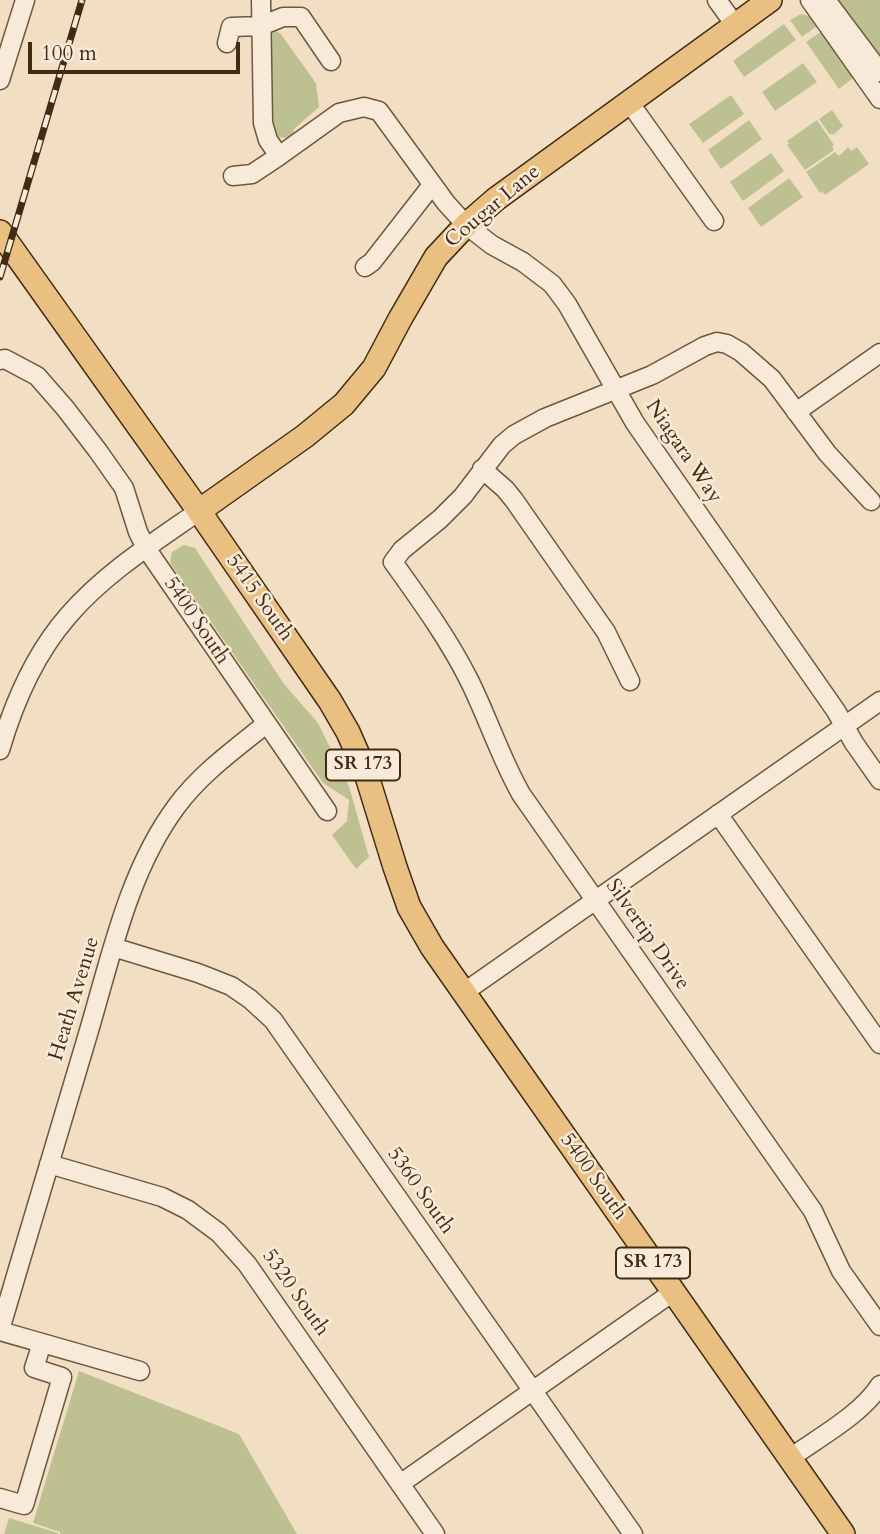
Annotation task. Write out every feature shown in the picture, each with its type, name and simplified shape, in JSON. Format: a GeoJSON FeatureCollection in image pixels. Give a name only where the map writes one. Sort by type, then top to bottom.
{"type":"FeatureCollection","features":[{"type":"Feature","properties":{"kind":"main road","name":"Cougar Lane"},"geometry":{"type":"LineString","coordinates":[[199,511],[305,436],[344,404],[374,368],[436,257],[466,225],[496,199],[770,0]]}},
{"type":"Feature","properties":{"kind":"main road","name":"5415 South"},"geometry":{"type":"LineString","coordinates":[[0,232],[199,511],[330,701],[348,732],[366,773],[409,907],[463,993]]}},
{"type":"Feature","properties":{"kind":"main road","name":"5400 South"},"geometry":{"type":"LineString","coordinates":[[463,993],[843,1534]]}},
{"type":"Feature","properties":{"kind":"street"},"geometry":{"type":"LineString","coordinates":[[0,80],[25,0]]}},
{"type":"Feature","properties":{"kind":"street"},"geometry":{"type":"LineString","coordinates":[[261,0],[263,123],[268,140],[279,156]]}},
{"type":"Feature","properties":{"kind":"street"},"geometry":{"type":"LineString","coordinates":[[718,0],[735,25]]}},
{"type":"Feature","properties":{"kind":"street"},"geometry":{"type":"LineString","coordinates":[[810,0],[880,99]]}},
{"type":"Feature","properties":{"kind":"street"},"geometry":{"type":"LineString","coordinates":[[826,0],[880,72]]}},
{"type":"Feature","properties":{"kind":"street"},"geometry":{"type":"LineString","coordinates":[[227,43],[231,27],[261,26],[283,17],[301,17],[331,61]]}},
{"type":"Feature","properties":{"kind":"street"},"geometry":{"type":"LineString","coordinates":[[629,102],[714,221]]}},
{"type":"Feature","properties":{"kind":"street","name":"Niagara Way"},"geometry":{"type":"LineString","coordinates":[[233,176],[252,174],[340,113],[364,107],[379,111],[432,185],[466,225],[492,246],[531,267],[552,284],[567,304],[649,444],[836,711],[880,780]]}},
{"type":"Feature","properties":{"kind":"street"},"geometry":{"type":"LineString","coordinates":[[365,267],[372,262],[432,185]]}},
{"type":"Feature","properties":{"kind":"street"},"geometry":{"type":"LineString","coordinates":[[630,681],[606,632],[558,563],[506,489],[482,469],[514,435],[527,426],[616,391],[718,342],[741,352],[772,379],[827,453],[871,501]]}},
{"type":"Feature","properties":{"kind":"street"},"geometry":{"type":"LineString","coordinates":[[796,412],[880,353]]}},
{"type":"Feature","properties":{"kind":"street","name":"5400 South"},"geometry":{"type":"LineString","coordinates":[[0,360],[5,359],[37,376],[78,425],[124,488],[146,548],[327,811]]}},
{"type":"Feature","properties":{"kind":"street","name":"Silvertip Drive"},"geometry":{"type":"LineString","coordinates":[[482,469],[463,496],[402,550],[393,562],[454,651],[521,794],[813,1211],[841,1271],[880,1326]]}},
{"type":"Feature","properties":{"kind":"street"},"geometry":{"type":"LineString","coordinates":[[0,750],[17,699],[42,651],[68,616],[102,583],[199,511]]}},
{"type":"Feature","properties":{"kind":"street"},"geometry":{"type":"LineString","coordinates":[[463,993],[880,701]]}},
{"type":"Feature","properties":{"kind":"street","name":"Heath Avenue"},"geometry":{"type":"LineString","coordinates":[[0,1330],[113,947],[136,881],[152,846],[176,806],[216,764],[266,724]]}},
{"type":"Feature","properties":{"kind":"street"},"geometry":{"type":"LineString","coordinates":[[718,814],[880,1044]]}},
{"type":"Feature","properties":{"kind":"street","name":"5360 South"},"geometry":{"type":"LineString","coordinates":[[113,947],[231,986],[250,999],[272,1020],[633,1534]]}},
{"type":"Feature","properties":{"kind":"street","name":"5320 South"},"geometry":{"type":"LineString","coordinates":[[50,1164],[162,1197],[188,1210],[219,1233],[247,1264],[435,1534]]}},
{"type":"Feature","properties":{"kind":"street"},"geometry":{"type":"LineString","coordinates":[[400,1484],[673,1292]]}},
{"type":"Feature","properties":{"kind":"street"},"geometry":{"type":"LineString","coordinates":[[0,1330],[140,1371]]}},
{"type":"Feature","properties":{"kind":"street"},"geometry":{"type":"LineString","coordinates":[[0,1498],[24,1505],[62,1377],[34,1368],[42,1343]]}},
{"type":"Feature","properties":{"kind":"street"},"geometry":{"type":"LineString","coordinates":[[790,1458],[862,1407],[880,1385]]}},
{"type":"Feature","properties":{"kind":"green space"},"geometry":{"type":"Polygon","coordinates":[[[809,0],[880,0],[880,104],[809,0]]]}},
{"type":"Feature","properties":{"kind":"green space"},"geometry":{"type":"Polygon","coordinates":[[[801,14],[810,16],[817,26],[802,37],[790,20],[801,14]]]}},
{"type":"Feature","properties":{"kind":"green space"},"geometry":{"type":"Polygon","coordinates":[[[784,24],[796,40],[744,77],[733,61],[784,24]]]}},
{"type":"Feature","properties":{"kind":"green space"},"geometry":{"type":"Polygon","coordinates":[[[274,30],[280,33],[316,83],[319,107],[293,130],[295,134],[286,138],[277,136],[272,131],[267,33],[274,30]]]}},
{"type":"Feature","properties":{"kind":"green space"},"geometry":{"type":"Polygon","coordinates":[[[822,31],[854,77],[839,89],[806,42],[822,31]]]}},
{"type":"Feature","properties":{"kind":"green space"},"geometry":{"type":"Polygon","coordinates":[[[803,63],[817,82],[775,111],[762,92],[803,63]]]}},
{"type":"Feature","properties":{"kind":"green space"},"geometry":{"type":"Polygon","coordinates":[[[731,95],[744,114],[703,143],[689,124],[731,95]]]}},
{"type":"Feature","properties":{"kind":"green space"},"geometry":{"type":"Polygon","coordinates":[[[832,110],[843,126],[830,135],[819,119],[832,110]]]}},
{"type":"Feature","properties":{"kind":"green space"},"geometry":{"type":"Polygon","coordinates":[[[749,120],[762,139],[721,169],[708,150],[749,120]]]}},
{"type":"Feature","properties":{"kind":"green space"},"geometry":{"type":"Polygon","coordinates":[[[817,120],[834,145],[834,150],[805,170],[787,145],[787,141],[817,120]]]}},
{"type":"Feature","properties":{"kind":"green space"},"geometry":{"type":"Polygon","coordinates":[[[848,147],[851,151],[857,147],[869,164],[825,195],[822,191],[820,193],[806,172],[835,152],[839,156],[848,147]]]}},
{"type":"Feature","properties":{"kind":"green space"},"geometry":{"type":"Polygon","coordinates":[[[771,153],[784,171],[743,201],[730,182],[771,153]]]}},
{"type":"Feature","properties":{"kind":"green space"},"geometry":{"type":"Polygon","coordinates":[[[789,178],[803,197],[761,227],[748,208],[789,178]]]}},
{"type":"Feature","properties":{"kind":"green space"},"geometry":{"type":"Polygon","coordinates":[[[184,545],[195,548],[284,684],[318,723],[349,786],[369,857],[356,869],[332,835],[347,821],[349,800],[323,783],[170,563],[172,552],[184,545]]]}},
{"type":"Feature","properties":{"kind":"green space"},"geometry":{"type":"Polygon","coordinates":[[[79,1371],[239,1434],[297,1534],[60,1534],[33,1523],[79,1371]]]}},
{"type":"Feature","properties":{"kind":"green space"},"geometry":{"type":"Polygon","coordinates":[[[9,1518],[58,1533],[58,1534],[4,1534],[9,1518]]]}},
{"type":"Feature","properties":{"kind":"railway"},"geometry":{"type":"LineString","coordinates":[[0,277],[82,0]]}}]}
